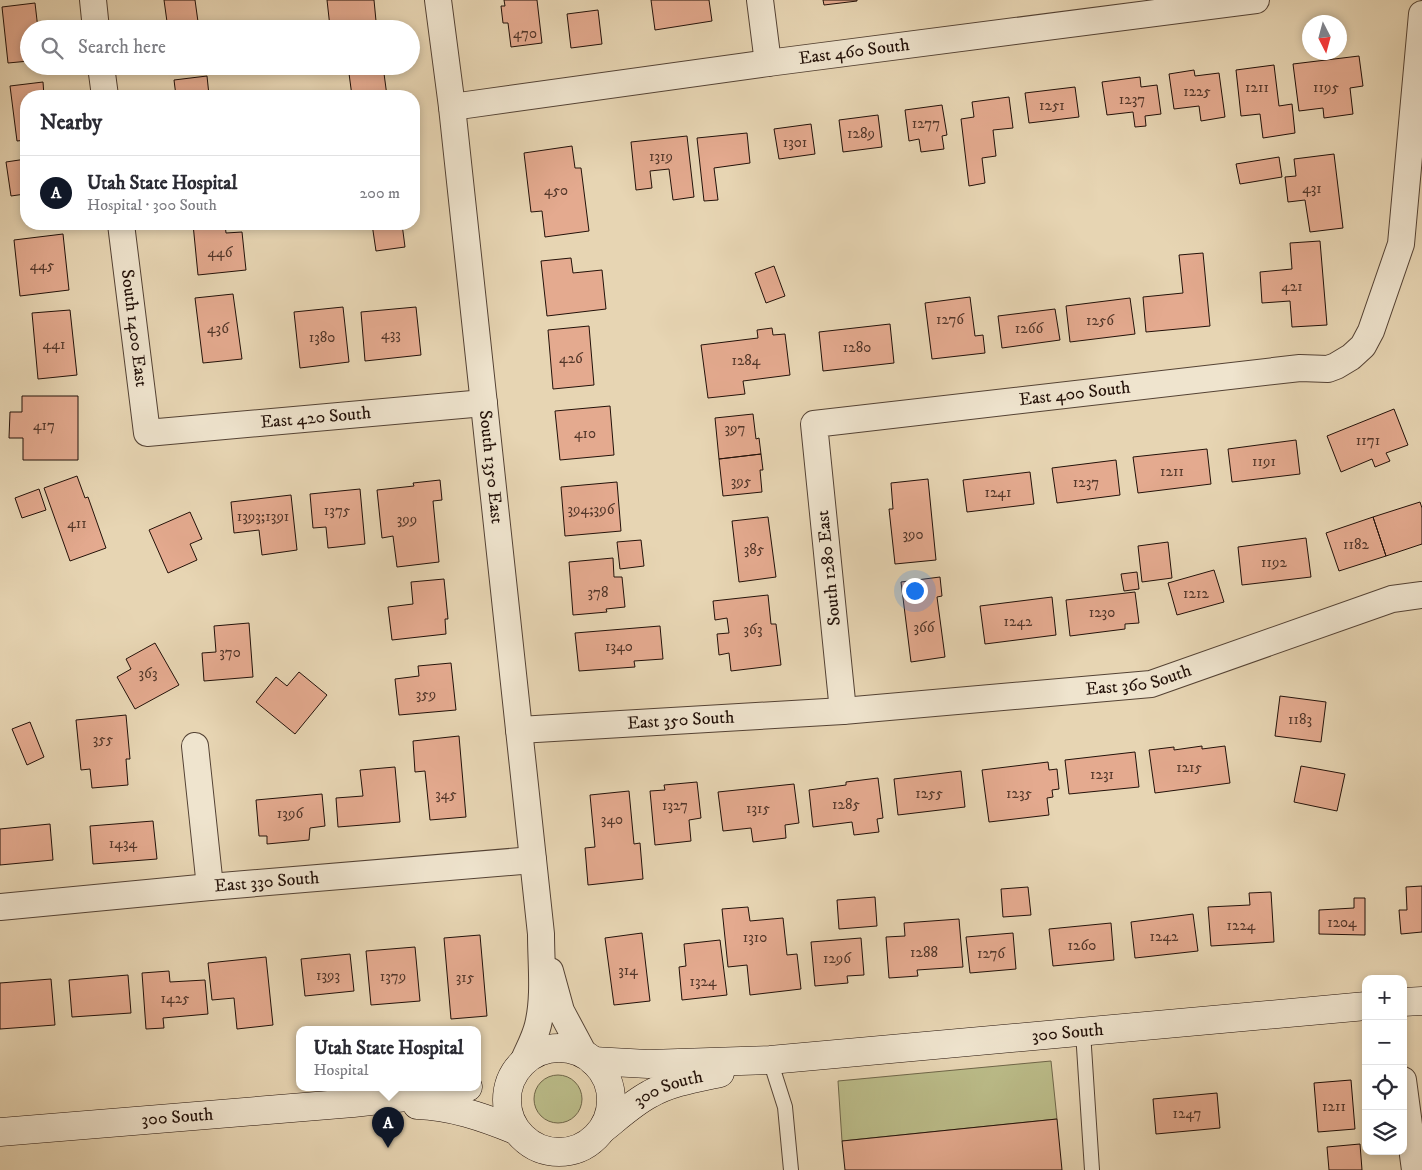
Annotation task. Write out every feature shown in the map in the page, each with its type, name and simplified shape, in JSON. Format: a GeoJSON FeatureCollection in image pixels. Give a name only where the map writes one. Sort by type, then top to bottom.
{"type":"FeatureCollection","features":[{"type":"Feature","properties":{"kind":"street"},"geometry":{"type":"LineString","coordinates":[[93,0],[95,20]]}},
{"type":"Feature","properties":{"kind":"street","name":"South 1350 East"},"geometry":{"type":"LineString","coordinates":[[438,0],[452,107],[541,934],[542,994],[538,1026],[519,1067]]}},
{"type":"Feature","properties":{"kind":"street"},"geometry":{"type":"LineString","coordinates":[[760,0],[768,63]]}},
{"type":"Feature","properties":{"kind":"street","name":"East 460 South"},"geometry":{"type":"LineString","coordinates":[[452,107],[768,63],[1256,0]]}},
{"type":"Feature","properties":{"kind":"street","name":"East 400 South"},"geometry":{"type":"LineString","coordinates":[[814,424],[1300,368],[1328,369],[1351,357],[1363,346],[1371,331],[1401,244],[1422,14]]}},
{"type":"Feature","properties":{"kind":"street"},"geometry":{"type":"LineString","coordinates":[[102,75],[104,90]]}},
{"type":"Feature","properties":{"kind":"street","name":"South 1400 East"},"geometry":{"type":"LineString","coordinates":[[122,230],[147,433]]}},
{"type":"Feature","properties":{"kind":"street","name":"East 420 South"},"geometry":{"type":"LineString","coordinates":[[147,433],[484,403]]}},
{"type":"Feature","properties":{"kind":"street","name":"South 1280 East"},"geometry":{"type":"LineString","coordinates":[[814,424],[843,711]]}},
{"type":"Feature","properties":{"kind":"street","name":"East 360 South"},"geometry":{"type":"LineString","coordinates":[[843,711],[1151,684],[1392,599],[1422,595]]}},
{"type":"Feature","properties":{"kind":"street","name":"East 350 South"},"geometry":{"type":"LineString","coordinates":[[519,730],[843,711]]}},
{"type":"Feature","properties":{"kind":"street"},"geometry":{"type":"LineString","coordinates":[[195,746],[210,887]]}},
{"type":"Feature","properties":{"kind":"street","name":"East 330 South"},"geometry":{"type":"LineString","coordinates":[[0,907],[533,860]]}},
{"type":"Feature","properties":{"kind":"street","name":"South 1350 East"},"geometry":{"type":"LineString","coordinates":[[541,934],[561,1011],[588,1057]]}},
{"type":"Feature","properties":{"kind":"street"},"geometry":{"type":"LineString","coordinates":[[1407,1002],[1422,1000]]}},
{"type":"Feature","properties":{"kind":"street","name":"300 South"},"geometry":{"type":"LineString","coordinates":[[588,1057],[648,1064],[770,1060],[1362,1006]]}},
{"type":"Feature","properties":{"kind":"street"},"geometry":{"type":"LineString","coordinates":[[537,1170],[508,1114],[506,1096],[510,1079],[519,1067],[533,1054],[550,1048],[568,1048],[598,1064],[607,1079],[612,1096],[610,1113],[584,1170]]}},
{"type":"Feature","properties":{"kind":"street","name":"300 South"},"geometry":{"type":"LineString","coordinates":[[598,1136],[627,1109],[650,1094],[674,1084],[770,1060]]}},
{"type":"Feature","properties":{"kind":"street"},"geometry":{"type":"LineString","coordinates":[[481,1084],[494,1081],[519,1067]]}},
{"type":"Feature","properties":{"kind":"street","name":"300 South"},"geometry":{"type":"LineString","coordinates":[[0,1132],[353,1103],[450,1091]]}},
{"type":"Feature","properties":{"kind":"street","name":"300 South"},"geometry":{"type":"LineString","coordinates":[[353,1103],[433,1106],[489,1119],[521,1136]]}},
{"type":"Feature","properties":{"kind":"street"},"geometry":{"type":"LineString","coordinates":[[1407,1110],[1415,1170]]}},
{"type":"Feature","properties":{"kind":"street"},"geometry":{"type":"LineString","coordinates":[[521,1136],[542,1151],[559,1153],[576,1150],[598,1136]]}},
{"type":"Feature","properties":{"kind":"lane"},"geometry":{"type":"LineString","coordinates":[[1083,1032],[1092,1170]]}},
{"type":"Feature","properties":{"kind":"lane"},"geometry":{"type":"LineString","coordinates":[[770,1060],[785,1107],[792,1170]]}},
{"type":"Feature","properties":{"kind":"green space"},"geometry":{"type":"Polygon","coordinates":[[[1051,1061],[1057,1119],[842,1141],[838,1081],[1051,1061]]]}},
{"type":"Feature","properties":{"kind":"green space"},"geometry":{"type":"Polygon","coordinates":[[[558,1075],[567,1077],[575,1082],[580,1090],[582,1099],[580,1108],[575,1116],[567,1121],[558,1123],[549,1121],[541,1116],[536,1108],[534,1099],[536,1090],[541,1082],[549,1077],[558,1075]]]}},
{"type":"Feature","properties":{"kind":"building"},"geometry":{"type":"Polygon","coordinates":[[[164,0],[195,0],[198,20],[167,20],[164,0]]]}},
{"type":"Feature","properties":{"kind":"building"},"geometry":{"type":"Polygon","coordinates":[[[327,0],[374,0],[376,20],[329,20],[327,0]]]}},
{"type":"Feature","properties":{"kind":"building"},"geometry":{"type":"Polygon","coordinates":[[[504,0],[537,0],[542,43],[511,47],[508,23],[503,23],[501,6],[505,6],[504,0]]]}},
{"type":"Feature","properties":{"kind":"building"},"geometry":{"type":"Polygon","coordinates":[[[651,0],[709,0],[712,21],[655,30],[651,0]]]}},
{"type":"Feature","properties":{"kind":"building"},"geometry":{"type":"Polygon","coordinates":[[[823,0],[857,0],[857,1],[824,5],[823,0]]]}},
{"type":"Feature","properties":{"kind":"building"},"geometry":{"type":"Polygon","coordinates":[[[35,3],[37,20],[20,20],[20,62],[8,63],[2,7],[35,3]]]}},
{"type":"Feature","properties":{"kind":"building"},"geometry":{"type":"Polygon","coordinates":[[[598,10],[602,44],[571,48],[567,14],[598,10]]]}},
{"type":"Feature","properties":{"kind":"building"},"geometry":{"type":"Polygon","coordinates":[[[1359,56],[1363,86],[1350,88],[1353,114],[1324,118],[1323,108],[1299,111],[1293,64],[1326,60],[1347,60],[1347,57],[1359,56]]]}},
{"type":"Feature","properties":{"kind":"building"},"geometry":{"type":"Polygon","coordinates":[[[1274,65],[1279,106],[1292,104],[1295,133],[1263,138],[1260,114],[1241,116],[1236,70],[1274,65]]]}},
{"type":"Feature","properties":{"kind":"building"},"geometry":{"type":"Polygon","coordinates":[[[1194,70],[1195,76],[1219,73],[1225,117],[1201,121],[1199,106],[1174,109],[1169,74],[1194,70]]]}},
{"type":"Feature","properties":{"kind":"building"},"geometry":{"type":"Polygon","coordinates":[[[349,75],[384,75],[386,90],[351,90],[349,75]]]}},
{"type":"Feature","properties":{"kind":"building"},"geometry":{"type":"Polygon","coordinates":[[[207,76],[208,90],[175,90],[174,80],[207,76]]]}},
{"type":"Feature","properties":{"kind":"building"},"geometry":{"type":"Polygon","coordinates":[[[1140,77],[1141,87],[1157,85],[1161,114],[1145,116],[1146,126],[1135,127],[1133,112],[1107,115],[1102,82],[1140,77]]]}},
{"type":"Feature","properties":{"kind":"building"},"geometry":{"type":"Polygon","coordinates":[[[43,82],[44,90],[20,90],[20,141],[17,141],[10,86],[43,82]]]}},
{"type":"Feature","properties":{"kind":"building"},"geometry":{"type":"Polygon","coordinates":[[[1075,87],[1079,117],[1029,123],[1025,93],[1075,87]]]}},
{"type":"Feature","properties":{"kind":"building"},"geometry":{"type":"Polygon","coordinates":[[[1009,97],[1013,128],[993,130],[996,156],[982,158],[985,183],[969,186],[961,119],[974,117],[972,102],[1009,97]]]}},
{"type":"Feature","properties":{"kind":"building"},"geometry":{"type":"Polygon","coordinates":[[[942,105],[947,135],[942,136],[944,149],[921,152],[919,139],[909,141],[905,110],[942,105]]]}},
{"type":"Feature","properties":{"kind":"building"},"geometry":{"type":"Polygon","coordinates":[[[878,115],[882,147],[843,152],[839,120],[878,115]]]}},
{"type":"Feature","properties":{"kind":"building"},"geometry":{"type":"Polygon","coordinates":[[[811,124],[815,154],[779,159],[774,129],[811,124]]]}},
{"type":"Feature","properties":{"kind":"building"},"geometry":{"type":"Polygon","coordinates":[[[747,133],[750,163],[714,168],[718,200],[704,201],[697,138],[747,133]]]}},
{"type":"Feature","properties":{"kind":"building"},"geometry":{"type":"Polygon","coordinates":[[[687,136],[694,197],[673,200],[669,169],[650,171],[652,188],[636,190],[631,142],[687,136]]]}},
{"type":"Feature","properties":{"kind":"building"},"geometry":{"type":"Polygon","coordinates":[[[572,146],[575,168],[581,168],[589,231],[545,237],[542,211],[531,212],[524,153],[572,146]]]}},
{"type":"Feature","properties":{"kind":"building"},"geometry":{"type":"Polygon","coordinates":[[[1334,154],[1343,228],[1310,232],[1305,200],[1288,202],[1285,177],[1296,176],[1294,159],[1334,154]]]}},
{"type":"Feature","properties":{"kind":"building"},"geometry":{"type":"Polygon","coordinates":[[[1279,157],[1282,177],[1240,184],[1236,164],[1279,157]]]}},
{"type":"Feature","properties":{"kind":"building"},"geometry":{"type":"Polygon","coordinates":[[[20,160],[20,195],[11,196],[6,162],[20,160]]]}},
{"type":"Feature","properties":{"kind":"building"},"geometry":{"type":"Polygon","coordinates":[[[194,230],[226,230],[226,233],[242,232],[246,270],[198,275],[194,230]]]}},
{"type":"Feature","properties":{"kind":"building"},"geometry":{"type":"Polygon","coordinates":[[[373,230],[403,230],[405,247],[376,251],[373,230]]]}},
{"type":"Feature","properties":{"kind":"building"},"geometry":{"type":"Polygon","coordinates":[[[63,234],[69,290],[20,296],[14,240],[63,234]]]}},
{"type":"Feature","properties":{"kind":"building"},"geometry":{"type":"Polygon","coordinates":[[[1320,241],[1327,325],[1292,327],[1290,301],[1262,303],[1260,272],[1292,269],[1290,243],[1320,241]]]}},
{"type":"Feature","properties":{"kind":"building"},"geometry":{"type":"Polygon","coordinates":[[[1203,253],[1210,326],[1146,332],[1143,297],[1183,293],[1179,255],[1203,253]]]}},
{"type":"Feature","properties":{"kind":"building"},"geometry":{"type":"Polygon","coordinates":[[[571,258],[573,273],[602,270],[606,309],[547,316],[541,261],[571,258]]]}},
{"type":"Feature","properties":{"kind":"building"},"geometry":{"type":"Polygon","coordinates":[[[774,266],[785,296],[766,303],[755,273],[774,266]]]}},
{"type":"Feature","properties":{"kind":"building"},"geometry":{"type":"Polygon","coordinates":[[[233,294],[242,359],[203,363],[195,298],[233,294]]]}},
{"type":"Feature","properties":{"kind":"building"},"geometry":{"type":"Polygon","coordinates":[[[970,297],[975,336],[983,335],[985,353],[932,359],[925,303],[970,297]]]}},
{"type":"Feature","properties":{"kind":"building"},"geometry":{"type":"Polygon","coordinates":[[[1130,298],[1135,334],[1070,342],[1066,306],[1130,298]]]}},
{"type":"Feature","properties":{"kind":"building"},"geometry":{"type":"Polygon","coordinates":[[[343,307],[349,362],[300,368],[294,312],[343,307]]]}},
{"type":"Feature","properties":{"kind":"building"},"geometry":{"type":"Polygon","coordinates":[[[416,307],[421,355],[365,361],[361,312],[416,307]]]}},
{"type":"Feature","properties":{"kind":"building"},"geometry":{"type":"Polygon","coordinates":[[[1055,309],[1060,340],[1002,348],[998,316],[1055,309]]]}},
{"type":"Feature","properties":{"kind":"building"},"geometry":{"type":"Polygon","coordinates":[[[70,310],[77,375],[38,379],[32,313],[70,310]]]}},
{"type":"Feature","properties":{"kind":"building"},"geometry":{"type":"Polygon","coordinates":[[[890,324],[894,363],[823,371],[819,332],[890,324]]]}},
{"type":"Feature","properties":{"kind":"building"},"geometry":{"type":"Polygon","coordinates":[[[589,326],[594,385],[553,389],[548,330],[589,326]]]}},
{"type":"Feature","properties":{"kind":"building"},"geometry":{"type":"Polygon","coordinates":[[[772,328],[773,335],[785,334],[790,375],[743,381],[745,394],[708,398],[701,345],[758,338],[757,330],[772,328]]]}},
{"type":"Feature","properties":{"kind":"building"},"geometry":{"type":"Polygon","coordinates":[[[22,396],[78,396],[78,460],[23,460],[23,438],[9,438],[10,412],[22,412],[22,396]]]}},
{"type":"Feature","properties":{"kind":"building"},"geometry":{"type":"Polygon","coordinates":[[[610,406],[614,455],[560,460],[555,411],[610,406]]]}},
{"type":"Feature","properties":{"kind":"building"},"geometry":{"type":"Polygon","coordinates":[[[1394,409],[1408,445],[1386,453],[1390,461],[1375,467],[1372,459],[1341,472],[1327,436],[1394,409]]]}},
{"type":"Feature","properties":{"kind":"building"},"geometry":{"type":"Polygon","coordinates":[[[753,414],[756,439],[759,438],[761,454],[719,459],[715,418],[753,414]]]}},
{"type":"Feature","properties":{"kind":"building"},"geometry":{"type":"Polygon","coordinates":[[[1296,440],[1300,474],[1232,482],[1228,449],[1296,440]]]}},
{"type":"Feature","properties":{"kind":"building"},"geometry":{"type":"Polygon","coordinates":[[[1207,449],[1211,484],[1138,493],[1133,457],[1207,449]]]}},
{"type":"Feature","properties":{"kind":"building"},"geometry":{"type":"Polygon","coordinates":[[[761,454],[763,470],[760,470],[762,492],[723,496],[719,459],[761,454]]]}},
{"type":"Feature","properties":{"kind":"building"},"geometry":{"type":"Polygon","coordinates":[[[1116,460],[1120,495],[1057,503],[1052,468],[1116,460]]]}},
{"type":"Feature","properties":{"kind":"building"},"geometry":{"type":"Polygon","coordinates":[[[1030,472],[1034,504],[967,512],[963,480],[1030,472]]]}},
{"type":"Feature","properties":{"kind":"building"},"geometry":{"type":"Polygon","coordinates":[[[77,476],[85,498],[88,497],[106,548],[70,561],[44,488],[77,476]]]}},
{"type":"Feature","properties":{"kind":"building"},"geometry":{"type":"Polygon","coordinates":[[[928,479],[936,560],[895,564],[889,509],[893,509],[891,483],[928,479]]]}},
{"type":"Feature","properties":{"kind":"building"},"geometry":{"type":"Polygon","coordinates":[[[440,480],[442,500],[433,501],[439,562],[397,567],[393,536],[382,538],[377,490],[414,486],[413,483],[440,480]]]}},
{"type":"Feature","properties":{"kind":"building"},"geometry":{"type":"Polygon","coordinates":[[[617,482],[621,531],[565,536],[561,487],[617,482]]]}},
{"type":"Feature","properties":{"kind":"building"},"geometry":{"type":"Polygon","coordinates":[[[39,489],[46,510],[22,518],[15,498],[39,489]]]}},
{"type":"Feature","properties":{"kind":"building"},"geometry":{"type":"Polygon","coordinates":[[[360,489],[365,544],[328,548],[326,527],[313,528],[310,494],[360,489]]]}},
{"type":"Feature","properties":{"kind":"building"},"geometry":{"type":"Polygon","coordinates":[[[291,495],[297,550],[262,555],[259,530],[234,533],[231,502],[291,495]]]}},
{"type":"Feature","properties":{"kind":"building"},"geometry":{"type":"Polygon","coordinates":[[[1420,502],[1422,508],[1422,544],[1386,556],[1373,517],[1420,502]]]}},
{"type":"Feature","properties":{"kind":"building"},"geometry":{"type":"Polygon","coordinates":[[[190,512],[202,539],[190,544],[197,560],[168,573],[149,530],[190,512]]]}},
{"type":"Feature","properties":{"kind":"building"},"geometry":{"type":"Polygon","coordinates":[[[768,517],[776,577],[739,582],[732,521],[768,517]]]}},
{"type":"Feature","properties":{"kind":"building"},"geometry":{"type":"Polygon","coordinates":[[[1373,517],[1386,556],[1339,571],[1326,533],[1373,517]]]}},
{"type":"Feature","properties":{"kind":"building"},"geometry":{"type":"Polygon","coordinates":[[[1306,538],[1311,577],[1242,585],[1238,547],[1306,538]]]}},
{"type":"Feature","properties":{"kind":"building"},"geometry":{"type":"Polygon","coordinates":[[[641,540],[644,566],[620,569],[617,542],[641,540]]]}},
{"type":"Feature","properties":{"kind":"building"},"geometry":{"type":"Polygon","coordinates":[[[1168,542],[1172,578],[1142,582],[1138,546],[1168,542]]]}},
{"type":"Feature","properties":{"kind":"building"},"geometry":{"type":"Polygon","coordinates":[[[613,558],[614,577],[622,577],[625,607],[606,609],[607,612],[573,615],[569,562],[613,558]]]}},
{"type":"Feature","properties":{"kind":"building"},"geometry":{"type":"Polygon","coordinates":[[[1214,570],[1224,602],[1177,615],[1168,583],[1214,570]]]}},
{"type":"Feature","properties":{"kind":"building"},"geometry":{"type":"Polygon","coordinates":[[[1137,572],[1139,589],[1124,591],[1121,574],[1137,572]]]}},
{"type":"Feature","properties":{"kind":"building"},"geometry":{"type":"Polygon","coordinates":[[[940,577],[942,596],[937,597],[945,657],[911,662],[901,582],[940,577]]]}},
{"type":"Feature","properties":{"kind":"building"},"geometry":{"type":"Polygon","coordinates":[[[444,579],[448,619],[445,619],[446,634],[392,640],[388,607],[413,604],[411,582],[444,579]]]}},
{"type":"Feature","properties":{"kind":"building"},"geometry":{"type":"Polygon","coordinates":[[[1135,592],[1139,623],[1125,624],[1125,629],[1070,636],[1066,600],[1135,592]]]}},
{"type":"Feature","properties":{"kind":"building"},"geometry":{"type":"Polygon","coordinates":[[[768,595],[771,624],[776,624],[781,665],[731,671],[729,653],[719,655],[717,634],[729,633],[727,618],[715,620],[713,601],[768,595]]]}},
{"type":"Feature","properties":{"kind":"building"},"geometry":{"type":"Polygon","coordinates":[[[1052,597],[1056,635],[985,644],[980,606],[1052,597]]]}},
{"type":"Feature","properties":{"kind":"building"},"geometry":{"type":"Polygon","coordinates":[[[249,623],[253,677],[204,681],[202,653],[216,652],[214,626],[249,623]]]}},
{"type":"Feature","properties":{"kind":"building"},"geometry":{"type":"Polygon","coordinates":[[[660,626],[663,659],[634,661],[635,667],[579,671],[575,633],[660,626]]]}},
{"type":"Feature","properties":{"kind":"building"},"geometry":{"type":"Polygon","coordinates":[[[155,643],[179,685],[135,709],[117,677],[131,669],[126,659],[155,643]]]}},
{"type":"Feature","properties":{"kind":"building"},"geometry":{"type":"Polygon","coordinates":[[[451,663],[456,710],[399,715],[395,679],[419,676],[418,666],[451,663]]]}},
{"type":"Feature","properties":{"kind":"building"},"geometry":{"type":"Polygon","coordinates":[[[299,672],[327,695],[295,734],[256,702],[276,677],[287,686],[299,672]]]}},
{"type":"Feature","properties":{"kind":"building"},"geometry":{"type":"Polygon","coordinates":[[[1280,696],[1326,702],[1321,742],[1275,736],[1280,696]]]}},
{"type":"Feature","properties":{"kind":"building"},"geometry":{"type":"Polygon","coordinates":[[[126,715],[130,759],[126,759],[128,785],[92,788],[90,769],[81,770],[76,720],[126,715]]]}},
{"type":"Feature","properties":{"kind":"building"},"geometry":{"type":"Polygon","coordinates":[[[30,722],[44,757],[27,765],[12,729],[30,722]]]}},
{"type":"Feature","properties":{"kind":"building"},"geometry":{"type":"Polygon","coordinates":[[[459,736],[466,817],[430,820],[425,771],[415,772],[413,741],[459,736]]]}},
{"type":"Feature","properties":{"kind":"building"},"geometry":{"type":"Polygon","coordinates":[[[1202,746],[1202,749],[1225,746],[1230,783],[1155,793],[1149,750],[1174,747],[1174,750],[1202,746]]]}},
{"type":"Feature","properties":{"kind":"building"},"geometry":{"type":"Polygon","coordinates":[[[1135,752],[1139,787],[1069,794],[1065,760],[1135,752]]]}},
{"type":"Feature","properties":{"kind":"building"},"geometry":{"type":"Polygon","coordinates":[[[1048,762],[1049,770],[1057,769],[1059,789],[1052,790],[1053,797],[1047,798],[1049,815],[989,822],[982,770],[1048,762]]]}},
{"type":"Feature","properties":{"kind":"building"},"geometry":{"type":"Polygon","coordinates":[[[1301,766],[1345,774],[1337,811],[1294,802],[1301,766]]]}},
{"type":"Feature","properties":{"kind":"building"},"geometry":{"type":"Polygon","coordinates":[[[395,767],[400,822],[338,827],[336,798],[363,796],[360,770],[395,767]]]}},
{"type":"Feature","properties":{"kind":"building"},"geometry":{"type":"Polygon","coordinates":[[[961,771],[965,807],[898,815],[894,779],[961,771]]]}},
{"type":"Feature","properties":{"kind":"building"},"geometry":{"type":"Polygon","coordinates":[[[878,778],[883,818],[877,819],[879,832],[854,835],[852,822],[813,827],[809,790],[846,785],[846,782],[878,778]]]}},
{"type":"Feature","properties":{"kind":"building"},"geometry":{"type":"Polygon","coordinates":[[[697,782],[701,818],[689,820],[691,841],[655,845],[650,791],[665,790],[664,785],[697,782]]]}},
{"type":"Feature","properties":{"kind":"building"},"geometry":{"type":"Polygon","coordinates":[[[794,784],[799,823],[785,825],[786,838],[753,842],[751,828],[723,831],[718,792],[794,784]]]}},
{"type":"Feature","properties":{"kind":"building"},"geometry":{"type":"Polygon","coordinates":[[[629,791],[634,844],[640,843],[643,879],[588,885],[585,848],[595,847],[590,795],[629,791]]]}},
{"type":"Feature","properties":{"kind":"building"},"geometry":{"type":"Polygon","coordinates":[[[322,794],[325,826],[310,828],[309,840],[267,844],[267,836],[259,836],[256,800],[322,794]]]}},
{"type":"Feature","properties":{"kind":"building"},"geometry":{"type":"Polygon","coordinates":[[[153,821],[157,859],[93,864],[90,826],[153,821]]]}},
{"type":"Feature","properties":{"kind":"building"},"geometry":{"type":"Polygon","coordinates":[[[50,824],[53,860],[0,865],[0,829],[50,824]]]}},
{"type":"Feature","properties":{"kind":"building"},"geometry":{"type":"Polygon","coordinates":[[[1422,886],[1422,932],[1401,934],[1399,910],[1407,910],[1406,887],[1422,886]]]}},
{"type":"Feature","properties":{"kind":"building"},"geometry":{"type":"Polygon","coordinates":[[[1028,887],[1031,915],[1003,917],[1001,889],[1028,887]]]}},
{"type":"Feature","properties":{"kind":"building"},"geometry":{"type":"Polygon","coordinates":[[[1271,892],[1274,942],[1211,946],[1208,907],[1250,905],[1249,893],[1271,892]]]}},
{"type":"Feature","properties":{"kind":"building"},"geometry":{"type":"Polygon","coordinates":[[[875,897],[877,926],[839,929],[837,900],[875,897]]]}},
{"type":"Feature","properties":{"kind":"building"},"geometry":{"type":"Polygon","coordinates":[[[1354,898],[1365,898],[1365,935],[1319,934],[1319,910],[1354,908],[1354,898]]]}},
{"type":"Feature","properties":{"kind":"building"},"geometry":{"type":"Polygon","coordinates":[[[748,907],[750,921],[783,918],[787,955],[797,954],[801,989],[750,995],[747,965],[728,967],[722,909],[748,907]]]}},
{"type":"Feature","properties":{"kind":"building"},"geometry":{"type":"Polygon","coordinates":[[[1193,914],[1198,951],[1135,958],[1131,922],[1193,914]]]}},
{"type":"Feature","properties":{"kind":"building"},"geometry":{"type":"Polygon","coordinates":[[[959,919],[963,967],[917,970],[918,976],[889,978],[886,937],[905,936],[904,923],[959,919]]]}},
{"type":"Feature","properties":{"kind":"building"},"geometry":{"type":"Polygon","coordinates":[[[1111,923],[1114,960],[1053,966],[1049,929],[1111,923]]]}},
{"type":"Feature","properties":{"kind":"building"},"geometry":{"type":"Polygon","coordinates":[[[642,933],[650,1001],[614,1005],[605,938],[642,933]]]}},
{"type":"Feature","properties":{"kind":"building"},"geometry":{"type":"Polygon","coordinates":[[[1013,933],[1016,969],[970,973],[966,937],[1013,933]]]}},
{"type":"Feature","properties":{"kind":"building"},"geometry":{"type":"Polygon","coordinates":[[[480,935],[487,1016],[451,1019],[444,938],[480,935]]]}},
{"type":"Feature","properties":{"kind":"building"},"geometry":{"type":"Polygon","coordinates":[[[861,938],[864,975],[847,976],[848,983],[815,986],[811,942],[861,938]]]}},
{"type":"Feature","properties":{"kind":"building"},"geometry":{"type":"Polygon","coordinates":[[[720,940],[727,995],[682,1000],[679,967],[686,966],[684,944],[720,940]]]}},
{"type":"Feature","properties":{"kind":"building"},"geometry":{"type":"Polygon","coordinates":[[[415,947],[420,1001],[371,1005],[366,951],[415,947]]]}},
{"type":"Feature","properties":{"kind":"building"},"geometry":{"type":"Polygon","coordinates":[[[350,954],[354,991],[305,996],[301,959],[350,954]]]}},
{"type":"Feature","properties":{"kind":"building"},"geometry":{"type":"Polygon","coordinates":[[[266,957],[273,1025],[237,1029],[234,998],[212,1000],[208,963],[266,957]]]}},
{"type":"Feature","properties":{"kind":"building"},"geometry":{"type":"Polygon","coordinates":[[[169,971],[170,982],[205,980],[208,1014],[163,1018],[164,1028],[146,1029],[142,973],[169,971]]]}},
{"type":"Feature","properties":{"kind":"building"},"geometry":{"type":"Polygon","coordinates":[[[128,975],[131,1013],[72,1017],[69,980],[128,975]]]}},
{"type":"Feature","properties":{"kind":"building"},"geometry":{"type":"Polygon","coordinates":[[[51,979],[55,1025],[0,1029],[0,983],[51,979]]]}},
{"type":"Feature","properties":{"kind":"building"},"geometry":{"type":"Polygon","coordinates":[[[1351,1080],[1355,1129],[1318,1132],[1314,1083],[1351,1080]]]}},
{"type":"Feature","properties":{"kind":"building"},"geometry":{"type":"Polygon","coordinates":[[[1217,1093],[1220,1128],[1156,1134],[1153,1099],[1217,1093]]]}},
{"type":"Feature","properties":{"kind":"building"},"geometry":{"type":"Polygon","coordinates":[[[1057,1119],[1062,1170],[845,1170],[842,1141],[1057,1119]]]}},
{"type":"Feature","properties":{"kind":"building"},"geometry":{"type":"Polygon","coordinates":[[[1360,1144],[1362,1170],[1329,1170],[1327,1147],[1360,1144]]]}},
{"type":"Feature","properties":{"kind":"place","name":"Utah State Hospital"},"geometry":{"type":"Point","coordinates":[388,1148]}}]}
